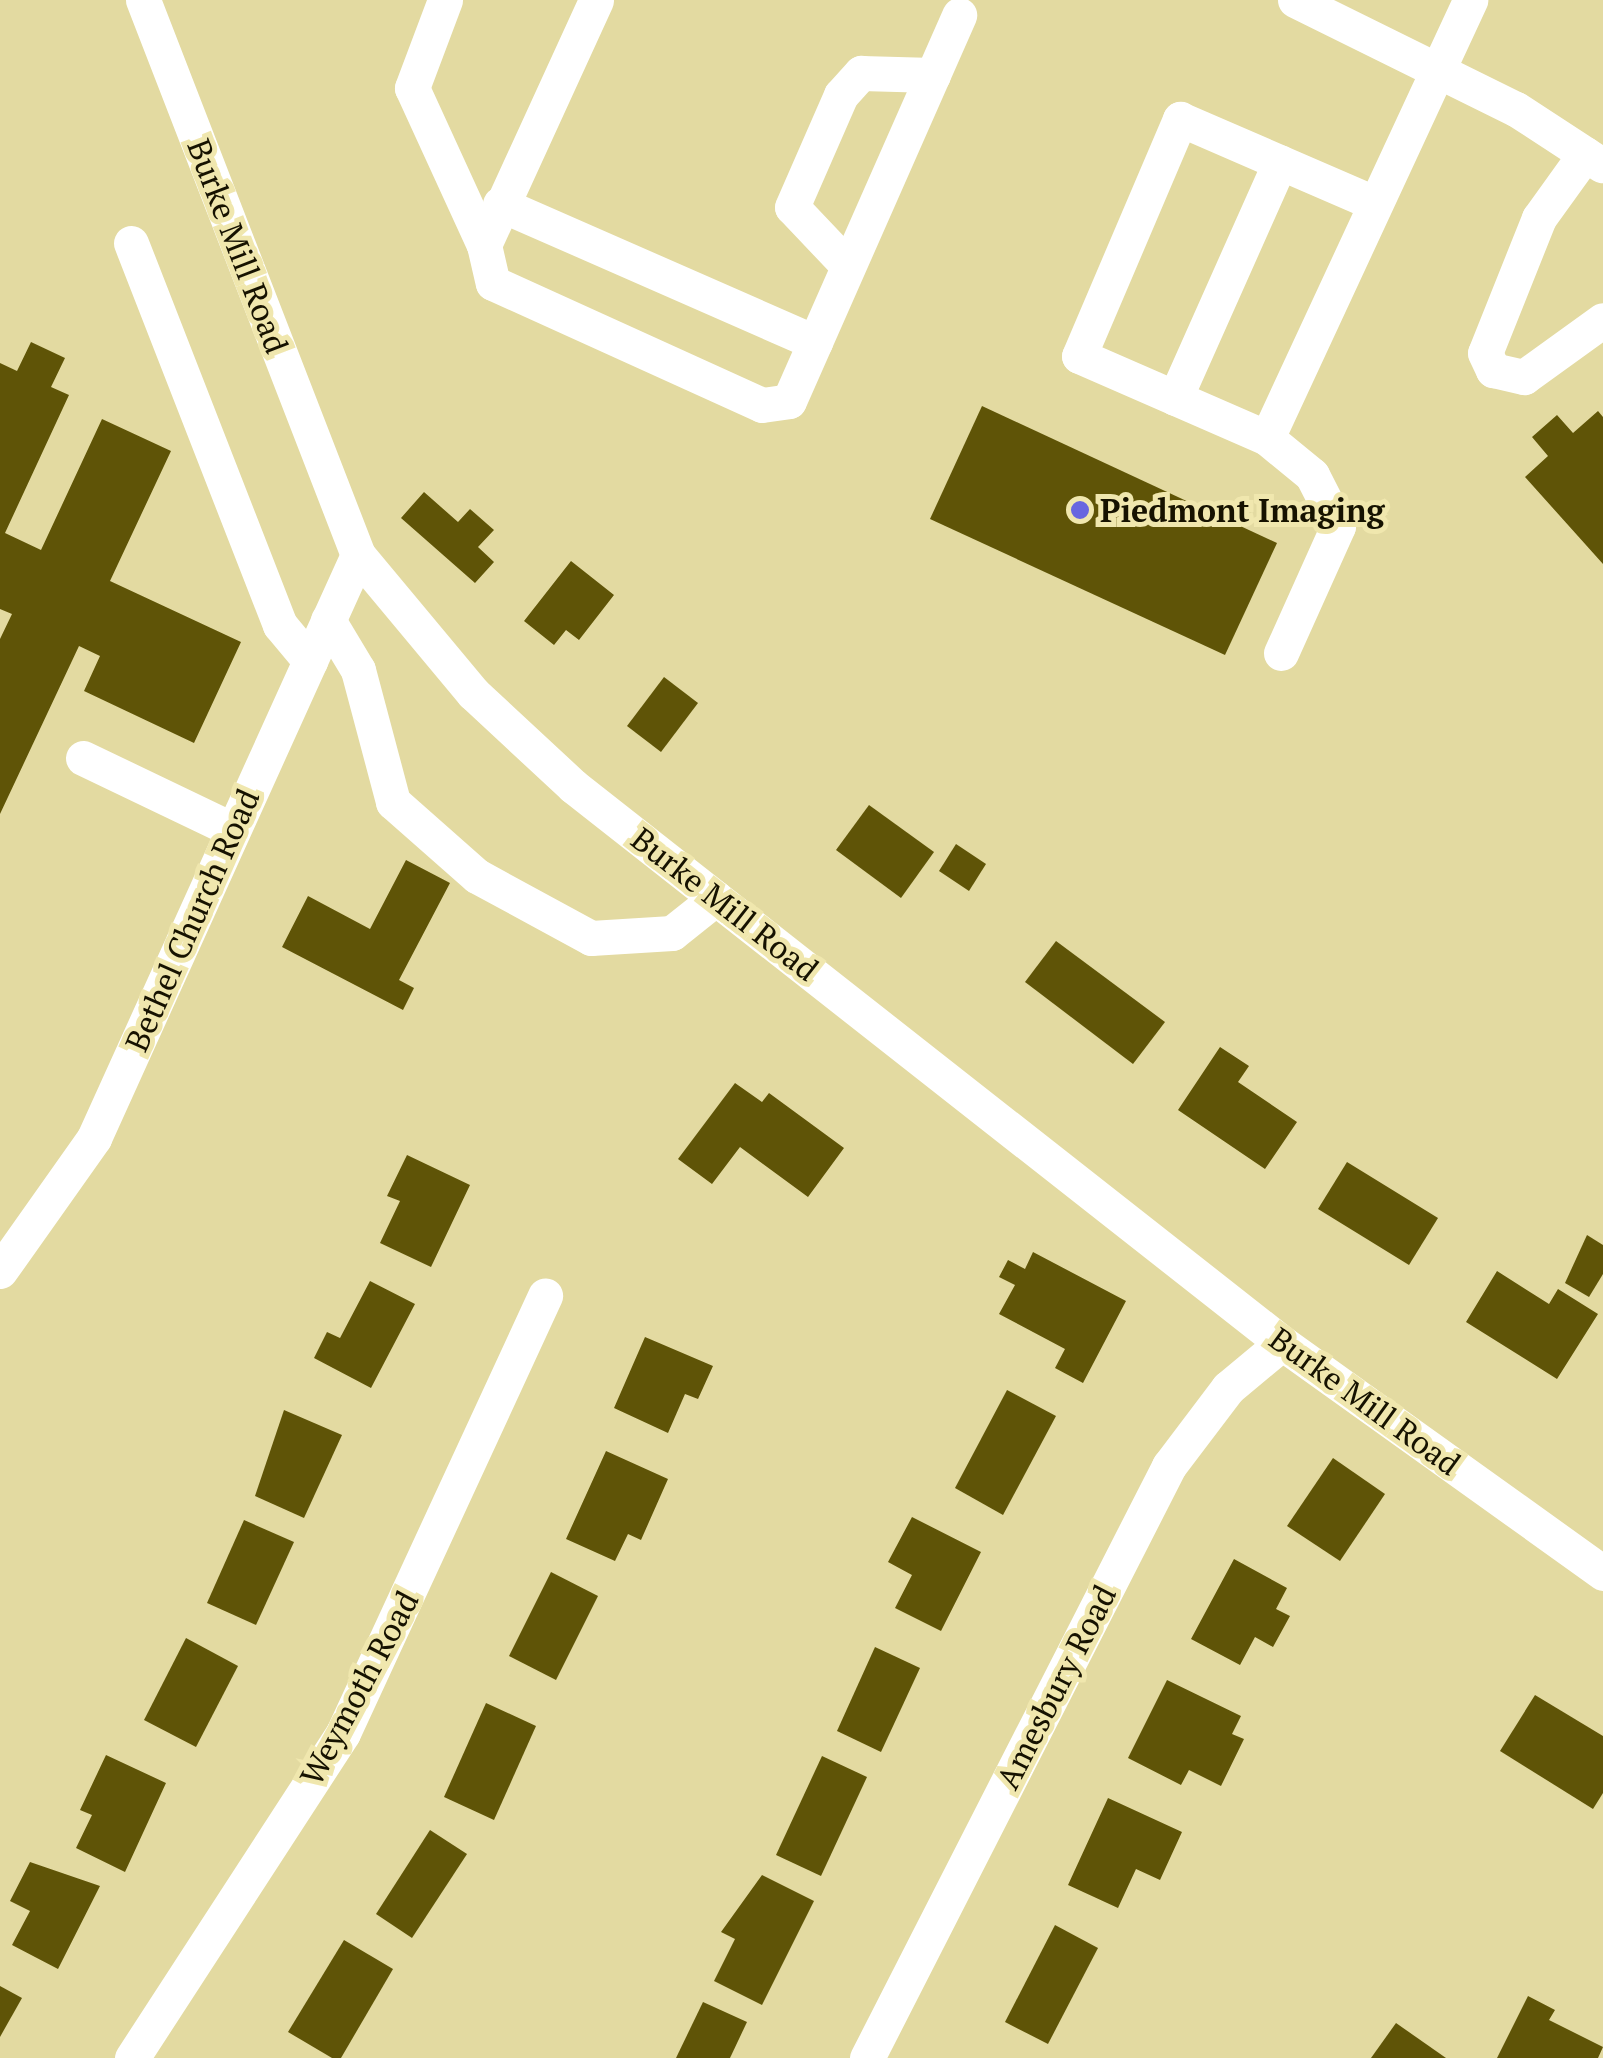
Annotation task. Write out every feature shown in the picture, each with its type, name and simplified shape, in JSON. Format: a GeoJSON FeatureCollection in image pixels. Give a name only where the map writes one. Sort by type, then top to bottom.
{"type":"FeatureCollection","features":[{"type":"Feature","properties":{"kind":"street","name":"Burke Mill Road"},"geometry":{"type":"LineString","coordinates":[[144,0],[358,555],[473,693],[716,898],[1282,1342],[1603,1573]]}},
{"type":"Feature","properties":{"kind":"street"},"geometry":{"type":"LineString","coordinates":[[445,0],[412,88],[484,245],[493,284],[762,405],[789,402],[933,75],[951,5]]}},
{"type":"Feature","properties":{"kind":"street"},"geometry":{"type":"LineString","coordinates":[[484,245],[596,0]]}},
{"type":"Feature","properties":{"kind":"street"},"geometry":{"type":"LineString","coordinates":[[1296,0],[1440,70],[1594,160],[1540,218],[1485,353],[1493,370],[1524,377],[1603,320]]}},
{"type":"Feature","properties":{"kind":"street"},"geometry":{"type":"LineString","coordinates":[[1267,438],[1372,202],[1440,70],[1470,0]]}},
{"type":"Feature","properties":{"kind":"street"},"geometry":{"type":"LineString","coordinates":[[848,266],[792,207],[841,95],[861,73],[933,75]]}},
{"type":"Feature","properties":{"kind":"street"},"geometry":{"type":"LineString","coordinates":[[1281,653],[1338,526],[1312,475],[1267,438],[1079,356],[1180,119],[1372,202]]}},
{"type":"Feature","properties":{"kind":"street"},"geometry":{"type":"LineString","coordinates":[[1175,398],[1280,162]]}},
{"type":"Feature","properties":{"kind":"street"},"geometry":{"type":"LineString","coordinates":[[500,204],[815,342]]}},
{"type":"Feature","properties":{"kind":"street"},"geometry":{"type":"LineString","coordinates":[[131,243],[280,625],[310,661]]}},
{"type":"Feature","properties":{"kind":"street","name":"Bethel Church Road"},"geometry":{"type":"LineString","coordinates":[[0,1271],[94,1138],[358,555]]}},
{"type":"Feature","properties":{"kind":"street"},"geometry":{"type":"LineString","coordinates":[[328,620],[358,670],[394,802],[477,876],[591,938],[672,933],[716,898]]}},
{"type":"Feature","properties":{"kind":"street"},"geometry":{"type":"LineString","coordinates":[[83,758],[233,830]]}},
{"type":"Feature","properties":{"kind":"street","name":"Weymoth Road"},"geometry":{"type":"LineString","coordinates":[[132,2058],[343,1733],[545,1295]]}},
{"type":"Feature","properties":{"kind":"street","name":"Amesbury Road"},"geometry":{"type":"LineString","coordinates":[[866,2058],[1169,1466],[1228,1388],[1282,1342]]}},
{"type":"Feature","properties":{"kind":"building"},"geometry":{"type":"Polygon","coordinates":[[[31,342],[65,358],[51,387],[69,395],[5,533],[41,550],[102,419],[171,451],[110,581],[241,642],[194,743],[84,691],[100,656],[79,646],[0,814],[0,639],[12,614],[0,609],[0,363],[17,371],[31,342]]]}},
{"type":"Feature","properties":{"kind":"building"},"geometry":{"type":"Polygon","coordinates":[[[982,406],[1277,543],[1225,655],[930,519],[982,406]]]}},
{"type":"Feature","properties":{"kind":"building"},"geometry":{"type":"Polygon","coordinates":[[[1598,411],[1603,417],[1603,564],[1525,477],[1548,456],[1532,437],[1557,415],[1573,433],[1598,411]]]}},
{"type":"Feature","properties":{"kind":"building"},"geometry":{"type":"Polygon","coordinates":[[[424,492],[458,522],[470,509],[494,530],[478,547],[494,562],[475,583],[401,518],[424,492]]]}},
{"type":"Feature","properties":{"kind":"building"},"geometry":{"type":"Polygon","coordinates":[[[571,561],[614,595],[579,640],[566,630],[554,645],[524,621],[571,561]]]}},
{"type":"Feature","properties":{"kind":"building"},"geometry":{"type":"Polygon","coordinates":[[[664,677],[698,703],[661,752],[627,726],[664,677]]]}},
{"type":"Feature","properties":{"kind":"building"},"geometry":{"type":"Polygon","coordinates":[[[869,805],[934,852],[901,898],[836,850],[869,805]]]}},
{"type":"Feature","properties":{"kind":"building"},"geometry":{"type":"Polygon","coordinates":[[[956,844],[986,864],[969,891],[939,871],[956,844]]]}},
{"type":"Feature","properties":{"kind":"building"},"geometry":{"type":"Polygon","coordinates":[[[406,860],[450,883],[399,980],[414,988],[403,1010],[282,947],[308,896],[370,929],[406,860]]]}},
{"type":"Feature","properties":{"kind":"building"},"geometry":{"type":"Polygon","coordinates":[[[1056,941],[1165,1022],[1133,1064],[1025,982],[1056,941]]]}},
{"type":"Feature","properties":{"kind":"building"},"geometry":{"type":"Polygon","coordinates":[[[1220,1047],[1249,1066],[1238,1082],[1297,1122],[1265,1169],[1178,1110],[1220,1047]]]}},
{"type":"Feature","properties":{"kind":"building"},"geometry":{"type":"Polygon","coordinates":[[[735,1083],[762,1102],[769,1093],[844,1148],[808,1197],[740,1147],[712,1184],[678,1159],[735,1083]]]}},
{"type":"Feature","properties":{"kind":"building"},"geometry":{"type":"Polygon","coordinates":[[[407,1155],[470,1185],[431,1267],[380,1243],[400,1201],[387,1196],[407,1155]]]}},
{"type":"Feature","properties":{"kind":"building"},"geometry":{"type":"Polygon","coordinates":[[[1347,1162],[1438,1218],[1409,1265],[1318,1209],[1347,1162]]]}},
{"type":"Feature","properties":{"kind":"building"},"geometry":{"type":"Polygon","coordinates":[[[1587,1235],[1603,1245],[1603,1274],[1589,1297],[1565,1283],[1587,1235]]]}},
{"type":"Feature","properties":{"kind":"building"},"geometry":{"type":"Polygon","coordinates":[[[1033,1252],[1126,1301],[1083,1383],[1055,1368],[1065,1349],[999,1314],[1015,1285],[999,1277],[1008,1260],[1025,1269],[1033,1252]]]}},
{"type":"Feature","properties":{"kind":"building"},"geometry":{"type":"Polygon","coordinates":[[[1497,1271],[1549,1304],[1558,1289],[1598,1314],[1557,1379],[1466,1322],[1497,1271]]]}},
{"type":"Feature","properties":{"kind":"building"},"geometry":{"type":"Polygon","coordinates":[[[370,1281],[415,1304],[371,1388],[314,1358],[327,1332],[340,1338],[370,1281]]]}},
{"type":"Feature","properties":{"kind":"building"},"geometry":{"type":"Polygon","coordinates":[[[645,1337],[713,1366],[698,1399],[685,1394],[668,1433],[614,1408],[645,1337]]]}},
{"type":"Feature","properties":{"kind":"building"},"geometry":{"type":"Polygon","coordinates":[[[1007,1390],[1056,1416],[1003,1515],[955,1488],[1007,1390]]]}},
{"type":"Feature","properties":{"kind":"building"},"geometry":{"type":"Polygon","coordinates":[[[284,1410],[342,1435],[304,1518],[255,1496],[284,1410]]]}},
{"type":"Feature","properties":{"kind":"building"},"geometry":{"type":"Polygon","coordinates":[[[606,1451],[668,1479],[641,1540],[628,1534],[615,1561],[566,1539],[606,1451]]]}},
{"type":"Feature","properties":{"kind":"building"},"geometry":{"type":"Polygon","coordinates":[[[1333,1458],[1385,1494],[1340,1561],[1287,1526],[1333,1458]]]}},
{"type":"Feature","properties":{"kind":"building"},"geometry":{"type":"Polygon","coordinates":[[[912,1517],[981,1552],[941,1631],[895,1608],[912,1575],[888,1562],[912,1517]]]}},
{"type":"Feature","properties":{"kind":"building"},"geometry":{"type":"Polygon","coordinates":[[[244,1520],[294,1542],[256,1625],[207,1603],[244,1520]]]}},
{"type":"Feature","properties":{"kind":"building"},"geometry":{"type":"Polygon","coordinates":[[[1234,1559],[1287,1588],[1276,1609],[1290,1616],[1273,1647],[1255,1637],[1240,1665],[1191,1639],[1234,1559]]]}},
{"type":"Feature","properties":{"kind":"building"},"geometry":{"type":"Polygon","coordinates":[[[551,1572],[598,1596],[556,1680],[509,1656],[551,1572]]]}},
{"type":"Feature","properties":{"kind":"building"},"geometry":{"type":"Polygon","coordinates":[[[186,1638],[238,1666],[196,1747],[144,1720],[186,1638]]]}},
{"type":"Feature","properties":{"kind":"building"},"geometry":{"type":"Polygon","coordinates":[[[875,1647],[920,1668],[881,1752],[837,1731],[875,1647]]]}},
{"type":"Feature","properties":{"kind":"building"},"geometry":{"type":"Polygon","coordinates":[[[1167,1680],[1241,1716],[1232,1734],[1244,1739],[1221,1786],[1189,1770],[1181,1785],[1128,1758],[1167,1680]]]}},
{"type":"Feature","properties":{"kind":"building"},"geometry":{"type":"Polygon","coordinates":[[[1535,1695],[1603,1736],[1603,1793],[1593,1809],[1500,1751],[1535,1695]]]}},
{"type":"Feature","properties":{"kind":"building"},"geometry":{"type":"Polygon","coordinates":[[[486,1703],[536,1726],[494,1820],[444,1797],[486,1703]]]}},
{"type":"Feature","properties":{"kind":"building"},"geometry":{"type":"Polygon","coordinates":[[[106,1755],[166,1783],[125,1872],[76,1848],[92,1815],[80,1810],[106,1755]]]}},
{"type":"Feature","properties":{"kind":"building"},"geometry":{"type":"Polygon","coordinates":[[[822,1756],[867,1777],[821,1876],[776,1855],[822,1756]]]}},
{"type":"Feature","properties":{"kind":"building"},"geometry":{"type":"Polygon","coordinates":[[[1108,1798],[1182,1832],[1160,1880],[1136,1869],[1118,1908],[1068,1885],[1108,1798]]]}},
{"type":"Feature","properties":{"kind":"building"},"geometry":{"type":"Polygon","coordinates":[[[430,1830],[467,1854],[412,1938],[376,1914],[430,1830]]]}},
{"type":"Feature","properties":{"kind":"building"},"geometry":{"type":"Polygon","coordinates":[[[30,1862],[100,1886],[58,1969],[12,1945],[30,1911],[10,1901],[30,1862]]]}},
{"type":"Feature","properties":{"kind":"building"},"geometry":{"type":"Polygon","coordinates":[[[762,1875],[814,1901],[762,2005],[714,1981],[735,1939],[721,1932],[762,1875]]]}},
{"type":"Feature","properties":{"kind":"building"},"geometry":{"type":"Polygon","coordinates":[[[1055,1925],[1098,1948],[1048,2044],[1005,2022],[1055,1925]]]}},
{"type":"Feature","properties":{"kind":"building"},"geometry":{"type":"Polygon","coordinates":[[[344,1940],[393,1969],[341,2058],[332,2058],[288,2032],[344,1940]]]}},
{"type":"Feature","properties":{"kind":"building"},"geometry":{"type":"Polygon","coordinates":[[[0,1986],[22,1998],[0,2037],[0,1986]]]}},
{"type":"Feature","properties":{"kind":"building"},"geometry":{"type":"Polygon","coordinates":[[[1528,1996],[1555,2010],[1549,2020],[1603,2047],[1598,2058],[1497,2058],[1528,1996]]]}},
{"type":"Feature","properties":{"kind":"building"},"geometry":{"type":"Polygon","coordinates":[[[703,2002],[747,2022],[730,2058],[676,2058],[703,2002]]]}},
{"type":"Feature","properties":{"kind":"building"},"geometry":{"type":"Polygon","coordinates":[[[1396,2023],[1446,2058],[1371,2058],[1396,2023]]]}},
{"type":"Feature","properties":{"kind":"place","name":"Piedmont Imaging"},"geometry":{"type":"Point","coordinates":[1080,510]}}]}
